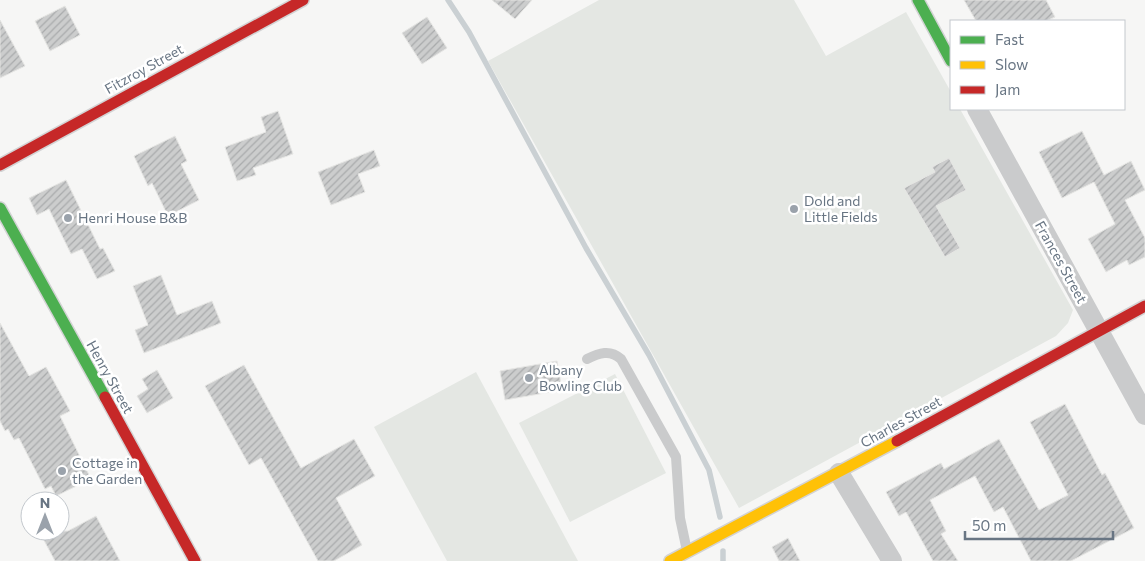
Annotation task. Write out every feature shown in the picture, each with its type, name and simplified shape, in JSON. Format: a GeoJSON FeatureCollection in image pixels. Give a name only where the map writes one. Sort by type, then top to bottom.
{"type":"FeatureCollection","features":[{"type":"Feature","properties":{"kind":"street","name":"Fitzroy Street"},"geometry":{"type":"LineString","coordinates":[[0,165],[303,0]]}},
{"type":"Feature","properties":{"kind":"street"},"geometry":{"type":"LineString","coordinates":[[918,0],[950,59]]}},
{"type":"Feature","properties":{"kind":"street","name":"Frances Street"},"geometry":{"type":"LineString","coordinates":[[978,110],[1145,415]]}},
{"type":"Feature","properties":{"kind":"street","name":"Henry Street"},"geometry":{"type":"LineString","coordinates":[[0,208],[194,561]]}},
{"type":"Feature","properties":{"kind":"street","name":"Charles Street"},"geometry":{"type":"LineString","coordinates":[[670,561],[839,473],[1145,306]]}},
{"type":"Feature","properties":{"kind":"street"},"geometry":{"type":"LineString","coordinates":[[839,473],[892,561]]}},
{"type":"Feature","properties":{"kind":"lane"},"geometry":{"type":"LineString","coordinates":[[587,359],[609,352],[621,359],[672,447],[677,467],[680,518],[688,552]]}},
{"type":"Feature","properties":{"kind":"shaded area","name":"Dold and Little Fields"},"geometry":{"type":"Polygon","coordinates":[[[599,0],[794,0],[826,56],[906,12],[950,90],[950,110],[961,110],[1073,310],[1068,323],[1056,336],[739,508],[488,61],[599,0]]]}},
{"type":"Feature","properties":{"kind":"shaded area"},"geometry":{"type":"Polygon","coordinates":[[[476,372],[578,561],[447,561],[374,427],[476,372]]]}},
{"type":"Feature","properties":{"kind":"shaded area"},"geometry":{"type":"Polygon","coordinates":[[[615,374],[666,473],[570,522],[519,423],[615,374]]]}},
{"type":"Feature","properties":{"kind":"building"},"geometry":{"type":"Polygon","coordinates":[[[492,0],[532,0],[515,19],[492,0]]]}},
{"type":"Feature","properties":{"kind":"building"},"geometry":{"type":"Polygon","coordinates":[[[964,0],[1046,0],[1055,17],[1048,20],[975,20],[964,0]]]}},
{"type":"Feature","properties":{"kind":"building"},"geometry":{"type":"Polygon","coordinates":[[[65,6],[80,35],[50,51],[35,21],[65,6]]]}},
{"type":"Feature","properties":{"kind":"building"},"geometry":{"type":"Polygon","coordinates":[[[427,17],[447,48],[422,64],[402,33],[427,17]]]}},
{"type":"Feature","properties":{"kind":"building"},"geometry":{"type":"Polygon","coordinates":[[[0,20],[25,66],[0,78],[0,20]]]}},
{"type":"Feature","properties":{"kind":"building"},"geometry":{"type":"Polygon","coordinates":[[[278,111],[293,154],[253,168],[256,175],[237,181],[225,147],[266,132],[261,117],[278,111]]]}},
{"type":"Feature","properties":{"kind":"building"},"geometry":{"type":"Polygon","coordinates":[[[1082,131],[1104,175],[1131,161],[1145,190],[1125,200],[1145,238],[1145,257],[1129,265],[1127,260],[1106,272],[1088,239],[1115,224],[1094,182],[1062,198],[1039,152],[1082,131]]]}},
{"type":"Feature","properties":{"kind":"building"},"geometry":{"type":"Polygon","coordinates":[[[175,136],[187,161],[181,164],[199,200],[168,216],[152,183],[148,186],[134,156],[175,136]]]}},
{"type":"Feature","properties":{"kind":"building"},"geometry":{"type":"Polygon","coordinates":[[[374,150],[380,166],[358,174],[365,192],[331,205],[318,172],[374,150]]]}},
{"type":"Feature","properties":{"kind":"building"},"geometry":{"type":"Polygon","coordinates":[[[949,158],[966,190],[936,206],[960,248],[945,257],[904,188],[935,172],[932,167],[949,158]]]}},
{"type":"Feature","properties":{"kind":"building"},"geometry":{"type":"Polygon","coordinates":[[[66,180],[100,249],[103,248],[115,271],[97,279],[82,249],[71,254],[49,209],[37,215],[29,198],[66,180]]]}},
{"type":"Feature","properties":{"kind":"building"},"geometry":{"type":"Polygon","coordinates":[[[161,275],[177,315],[212,301],[221,323],[144,353],[135,330],[148,325],[133,286],[161,275]]]}},
{"type":"Feature","properties":{"kind":"building"},"geometry":{"type":"Polygon","coordinates":[[[0,323],[29,376],[46,367],[70,411],[60,416],[91,479],[66,491],[54,491],[51,486],[45,489],[19,438],[14,440],[8,429],[5,431],[0,421],[0,323]]]}},
{"type":"Feature","properties":{"kind":"building"},"geometry":{"type":"Polygon","coordinates":[[[557,361],[562,390],[505,400],[500,371],[557,361]]]}},
{"type":"Feature","properties":{"kind":"building"},"geometry":{"type":"Polygon","coordinates":[[[244,365],[301,468],[354,439],[375,476],[336,498],[362,545],[334,561],[318,561],[261,458],[249,465],[205,386],[244,365]]]}},
{"type":"Feature","properties":{"kind":"building"},"geometry":{"type":"Polygon","coordinates":[[[157,370],[173,398],[147,413],[137,396],[148,389],[142,379],[157,370]]]}},
{"type":"Feature","properties":{"kind":"building"},"geometry":{"type":"Polygon","coordinates":[[[1065,404],[1102,475],[1105,473],[1134,528],[1071,561],[1031,561],[1003,507],[994,512],[975,476],[930,500],[946,531],[941,534],[958,561],[933,561],[906,512],[899,516],[886,492],[941,463],[944,469],[999,439],[1039,510],[1068,495],[1030,422],[1065,404]]]}},
{"type":"Feature","properties":{"kind":"building"},"geometry":{"type":"Polygon","coordinates":[[[96,516],[120,561],[55,561],[44,541],[70,541],[70,530],[96,516]]]}},
{"type":"Feature","properties":{"kind":"building"},"geometry":{"type":"Polygon","coordinates":[[[788,538],[800,561],[779,561],[772,547],[788,538]]]}},
{"type":"Feature","properties":{"kind":"waterway"},"geometry":{"type":"LineString","coordinates":[[448,0],[469,32],[586,248],[649,355],[709,470],[720,517]]}},
{"type":"Feature","properties":{"kind":"waterway"},"geometry":{"type":"LineString","coordinates":[[723,551],[723,561]]}},
{"type":"Feature","properties":{"kind":"traffic: fast"},"geometry":{"type":"LineString","coordinates":[[918,0],[950,59]]}},
{"type":"Feature","properties":{"kind":"traffic: fast"},"geometry":{"type":"LineString","coordinates":[[0,208],[105,397]]}},
{"type":"Feature","properties":{"kind":"traffic: slow"},"geometry":{"type":"LineString","coordinates":[[670,561],[897,441]]}},
{"type":"Feature","properties":{"kind":"traffic: jam"},"geometry":{"type":"LineString","coordinates":[[0,165],[303,0]]}},
{"type":"Feature","properties":{"kind":"traffic: jam"},"geometry":{"type":"LineString","coordinates":[[897,441],[1145,306]]}},
{"type":"Feature","properties":{"kind":"traffic: jam"},"geometry":{"type":"LineString","coordinates":[[105,397],[195,561]]}},
{"type":"Feature","properties":{"kind":"place","name":"Dold and Little Fields"},"geometry":{"type":"Point","coordinates":[794,209]}},
{"type":"Feature","properties":{"kind":"place","name":"Henri House B&B"},"geometry":{"type":"Point","coordinates":[68,218]}},
{"type":"Feature","properties":{"kind":"place","name":"Albany Bowling Club"},"geometry":{"type":"Point","coordinates":[529,378]}},
{"type":"Feature","properties":{"kind":"place","name":"Cottage in the Garden"},"geometry":{"type":"Point","coordinates":[62,471]}}]}
